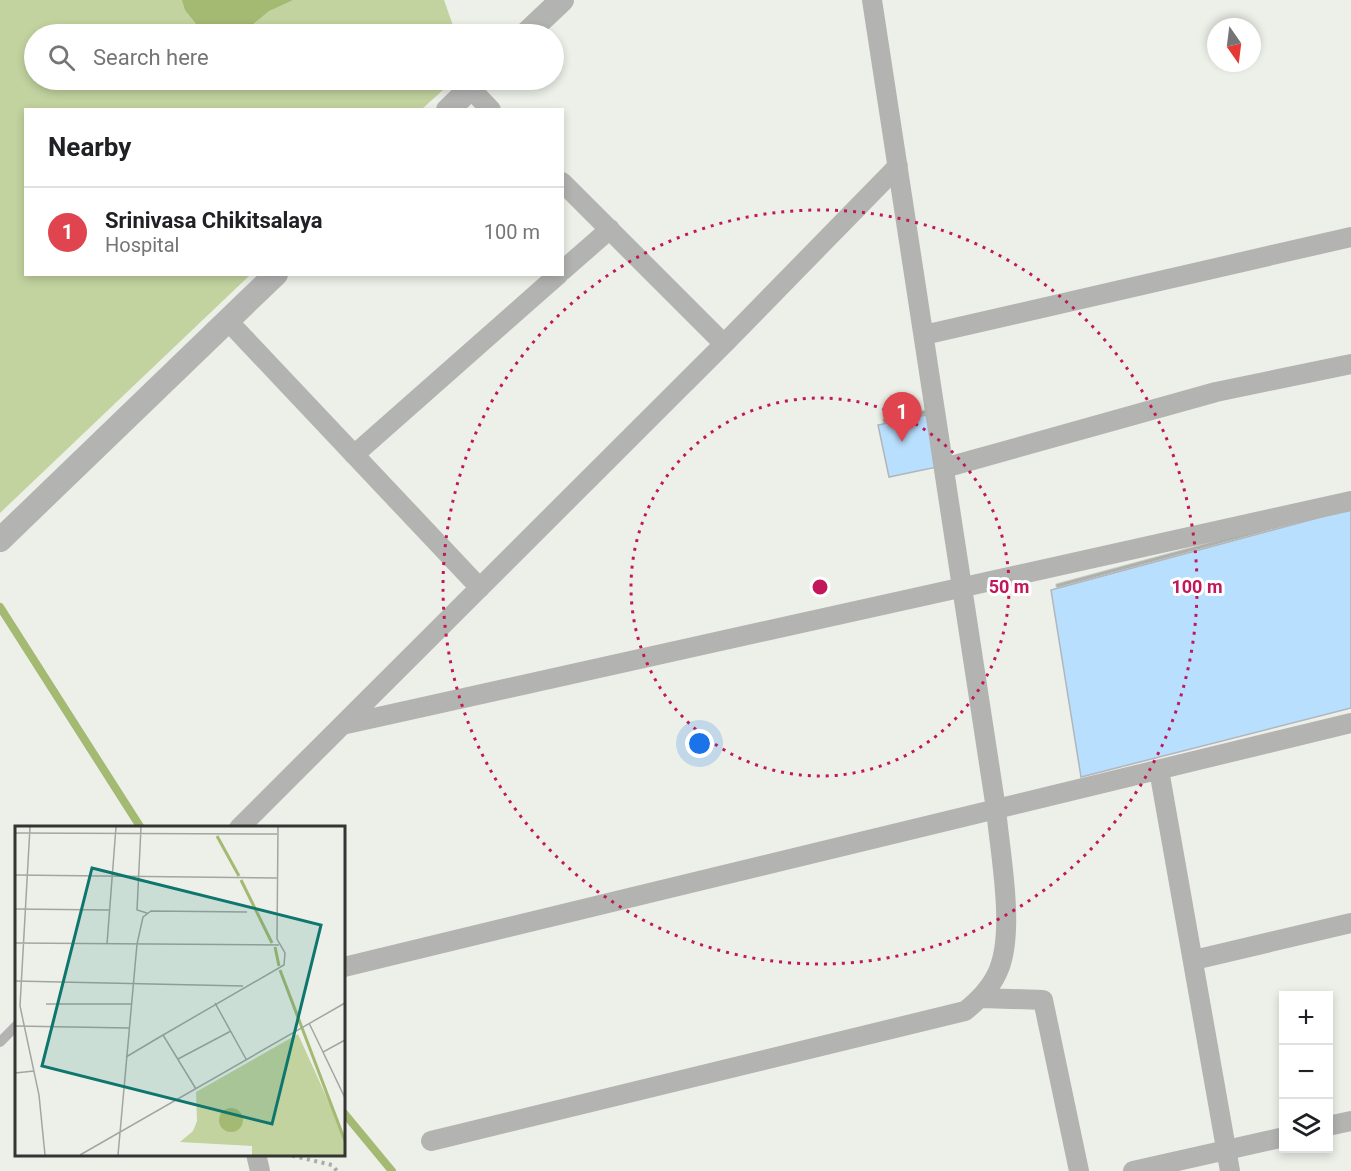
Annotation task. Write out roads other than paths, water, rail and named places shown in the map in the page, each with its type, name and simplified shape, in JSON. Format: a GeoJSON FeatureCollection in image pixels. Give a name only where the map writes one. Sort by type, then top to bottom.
{"type":"FeatureCollection","features":[{"type":"Feature","properties":{"kind":"street"},"geometry":{"type":"LineString","coordinates":[[537,24],[562,0]]}},
{"type":"Feature","properties":{"kind":"street"},"geometry":{"type":"LineString","coordinates":[[431,1141],[965,1011],[982,998],[999,969],[1006,940],[1005,902],[996,809],[872,0]]}},
{"type":"Feature","properties":{"kind":"street"},"geometry":{"type":"LineString","coordinates":[[450,108],[469,90]]}},
{"type":"Feature","properties":{"kind":"street"},"geometry":{"type":"LineString","coordinates":[[479,90],[490,108]]}},
{"type":"Feature","properties":{"kind":"street"},"geometry":{"type":"LineString","coordinates":[[241,826],[724,344],[898,166]]}},
{"type":"Feature","properties":{"kind":"street"},"geometry":{"type":"LineString","coordinates":[[564,184],[724,344]]}},
{"type":"Feature","properties":{"kind":"street"},"geometry":{"type":"LineString","coordinates":[[564,269],[610,230]]}},
{"type":"Feature","properties":{"kind":"street"},"geometry":{"type":"LineString","coordinates":[[924,335],[1351,237]]}},
{"type":"Feature","properties":{"kind":"street"},"geometry":{"type":"LineString","coordinates":[[0,540],[274,276]]}},
{"type":"Feature","properties":{"kind":"street"},"geometry":{"type":"LineString","coordinates":[[354,455],[557,276]]}},
{"type":"Feature","properties":{"kind":"street"},"geometry":{"type":"LineString","coordinates":[[228,321],[480,588]]}},
{"type":"Feature","properties":{"kind":"street"},"geometry":{"type":"LineString","coordinates":[[944,468],[1216,392],[1351,364]]}},
{"type":"Feature","properties":{"kind":"street"},"geometry":{"type":"LineString","coordinates":[[342,725],[1351,501]]}},
{"type":"Feature","properties":{"kind":"street"},"geometry":{"type":"LineString","coordinates":[[345,967],[1351,723]]}},
{"type":"Feature","properties":{"kind":"street"},"geometry":{"type":"LineString","coordinates":[[1159,770],[1230,1171]]}},
{"type":"Feature","properties":{"kind":"street"},"geometry":{"type":"LineString","coordinates":[[1194,960],[1351,924]]}},
{"type":"Feature","properties":{"kind":"street"},"geometry":{"type":"LineString","coordinates":[[982,998],[1043,1000],[1079,1171]]}},
{"type":"Feature","properties":{"kind":"street"},"geometry":{"type":"LineString","coordinates":[[1333,1125],[1351,1121]]}},
{"type":"Feature","properties":{"kind":"street"},"geometry":{"type":"LineString","coordinates":[[1133,1171],[1279,1138]]}},
{"type":"Feature","properties":{"kind":"street"},"geometry":{"type":"LineString","coordinates":[[256,1156],[260,1171]]}},
{"type":"Feature","properties":{"kind":"lane"},"geometry":{"type":"LineString","coordinates":[[0,1042],[15,1027]]}},
{"type":"Feature","properties":{"kind":"waterway"},"geometry":{"type":"LineString","coordinates":[[0,607],[140,826]]}},
{"type":"Feature","properties":{"kind":"waterway"},"geometry":{"type":"LineString","coordinates":[[345,1114],[392,1171]]}},
{"type":"Feature","properties":{"kind":"place","name":"Srinivasa Chikitsalaya"},"geometry":{"type":"Point","coordinates":[902,442]}}]}
